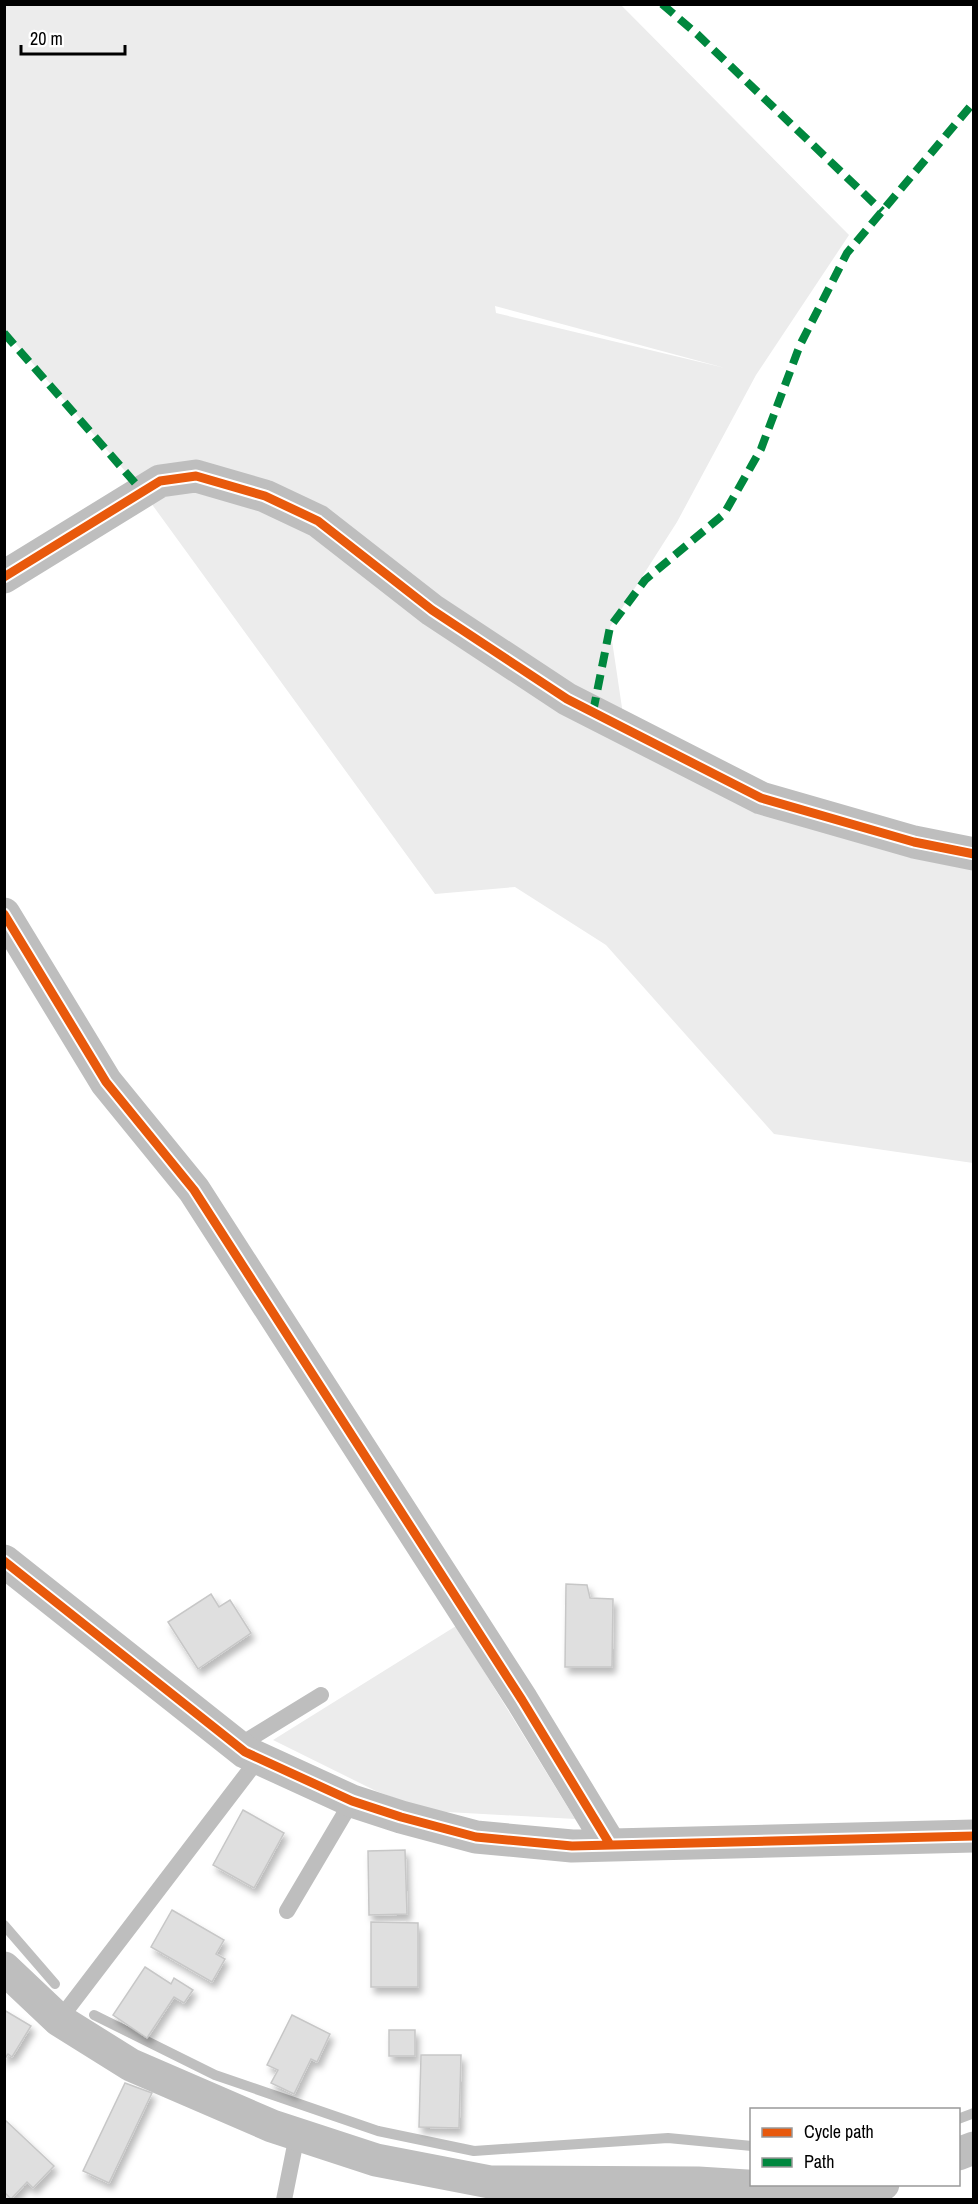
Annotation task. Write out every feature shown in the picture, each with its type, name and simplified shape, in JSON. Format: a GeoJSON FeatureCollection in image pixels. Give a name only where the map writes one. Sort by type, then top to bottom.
{"type":"FeatureCollection","features":[{"type":"Feature","properties":{"kind":"street"},"geometry":{"type":"LineString","coordinates":[[4,577],[159,481],[196,476],[265,496],[318,521],[432,610],[567,699],[761,798],[914,842],[974,854]]}},
{"type":"Feature","properties":{"kind":"street"},"geometry":{"type":"LineString","coordinates":[[4,914],[106,1082],[194,1190],[522,1700],[609,1843]]}},
{"type":"Feature","properties":{"kind":"street"},"geometry":{"type":"LineString","coordinates":[[4,1561],[248,1752],[352,1802],[476,1837],[572,1846],[609,1843],[974,1836]]}},
{"type":"Feature","properties":{"kind":"street"},"geometry":{"type":"LineString","coordinates":[[4,1968],[59,2020],[131,2065],[272,2126],[376,2160],[490,2182],[695,2191],[868,2192]]}},
{"type":"Feature","properties":{"kind":"lane"},"geometry":{"type":"LineString","coordinates":[[59,2020],[248,1752],[321,1695]]}},
{"type":"Feature","properties":{"kind":"lane"},"geometry":{"type":"LineString","coordinates":[[287,1911],[352,1802]]}},
{"type":"Feature","properties":{"kind":"lane"},"geometry":{"type":"LineString","coordinates":[[284,2199],[297,2135]]}},
{"type":"Feature","properties":{"kind":"shaded area"},"geometry":{"type":"Polygon","coordinates":[[[4,5],[621,5],[849,235],[756,375],[677,522],[610,627],[625,728],[837,827],[973,845],[973,1163],[774,1134],[606,945],[515,887],[435,894],[143,492],[5,331],[4,5]],[[495,306],[496,313],[725,368],[495,306]]]}},
{"type":"Feature","properties":{"kind":"shaded area"},"geometry":{"type":"Polygon","coordinates":[[[456,1626],[575,1819],[429,1811],[376,1791],[273,1740],[456,1626]]]}},
{"type":"Feature","properties":{"kind":"building"},"geometry":{"type":"Polygon","coordinates":[[[566,1584],[587,1585],[590,1598],[613,1599],[612,1667],[565,1667],[566,1584]]]}},
{"type":"Feature","properties":{"kind":"building"},"geometry":{"type":"Polygon","coordinates":[[[211,1594],[219,1607],[230,1600],[251,1633],[198,1669],[168,1622],[211,1594]]]}},
{"type":"Feature","properties":{"kind":"building"},"geometry":{"type":"Polygon","coordinates":[[[243,1810],[284,1833],[254,1888],[213,1865],[243,1810]]]}},
{"type":"Feature","properties":{"kind":"building"},"geometry":{"type":"Polygon","coordinates":[[[405,1850],[407,1914],[369,1915],[368,1851],[405,1850]]]}},
{"type":"Feature","properties":{"kind":"building"},"geometry":{"type":"Polygon","coordinates":[[[172,1910],[224,1940],[216,1954],[225,1959],[212,1982],[151,1947],[172,1910]]]}},
{"type":"Feature","properties":{"kind":"building"},"geometry":{"type":"Polygon","coordinates":[[[371,1922],[418,1923],[418,1987],[371,1987],[371,1922]]]}},
{"type":"Feature","properties":{"kind":"building"},"geometry":{"type":"Polygon","coordinates":[[[145,1967],[171,1984],[174,1978],[193,1990],[184,2003],[174,1997],[147,2038],[113,2015],[145,1967]]]}},
{"type":"Feature","properties":{"kind":"building"},"geometry":{"type":"Polygon","coordinates":[[[4,2010],[31,2026],[12,2057],[8,2054],[4,2060],[4,2010]]]}},
{"type":"Feature","properties":{"kind":"building"},"geometry":{"type":"Polygon","coordinates":[[[292,2015],[330,2034],[317,2062],[311,2059],[294,2094],[271,2083],[278,2070],[267,2065],[292,2015]]]}},
{"type":"Feature","properties":{"kind":"building"},"geometry":{"type":"Polygon","coordinates":[[[389,2030],[415,2030],[415,2056],[389,2056],[389,2030]]]}},
{"type":"Feature","properties":{"kind":"building"},"geometry":{"type":"Polygon","coordinates":[[[421,2055],[461,2055],[459,2128],[419,2127],[421,2055]]]}},
{"type":"Feature","properties":{"kind":"building"},"geometry":{"type":"Polygon","coordinates":[[[125,2083],[152,2093],[109,2183],[83,2171],[125,2083]]]}},
{"type":"Feature","properties":{"kind":"building"},"geometry":{"type":"Polygon","coordinates":[[[4,2119],[54,2166],[33,2188],[27,2182],[11,2199],[4,2192],[4,2119]]]}},
{"type":"Feature","properties":{"kind":"waterway"},"geometry":{"type":"LineString","coordinates":[[4,1925],[55,1984]]}},
{"type":"Feature","properties":{"kind":"waterway"},"geometry":{"type":"LineString","coordinates":[[94,2015],[215,2075],[378,2131],[474,2151],[668,2138],[750,2146]]}},
{"type":"Feature","properties":{"kind":"waterway"},"geometry":{"type":"LineString","coordinates":[[960,2118],[974,2113]]}},
{"type":"Feature","properties":{"kind":"marked path"},"geometry":{"type":"LineString","coordinates":[[662,4],[697,34],[882,211]]}},
{"type":"Feature","properties":{"kind":"marked path"},"geometry":{"type":"LineString","coordinates":[[593,712],[610,627],[645,580],[724,514],[761,449],[800,345],[847,253],[974,102]]}},
{"type":"Feature","properties":{"kind":"marked path"},"geometry":{"type":"LineString","coordinates":[[4,333],[143,492]]}},
{"type":"Feature","properties":{"kind":"cycle path"},"geometry":{"type":"LineString","coordinates":[[4,577],[160,481],[196,476],[265,496],[318,521],[432,610],[567,699],[761,798],[914,842],[974,854]]}},
{"type":"Feature","properties":{"kind":"cycle path"},"geometry":{"type":"LineString","coordinates":[[4,914],[106,1082],[194,1190],[522,1700],[609,1843]]}},
{"type":"Feature","properties":{"kind":"cycle path"},"geometry":{"type":"LineString","coordinates":[[4,1561],[245,1752],[352,1801],[401,1817],[476,1837],[572,1846],[974,1836]]}}]}
